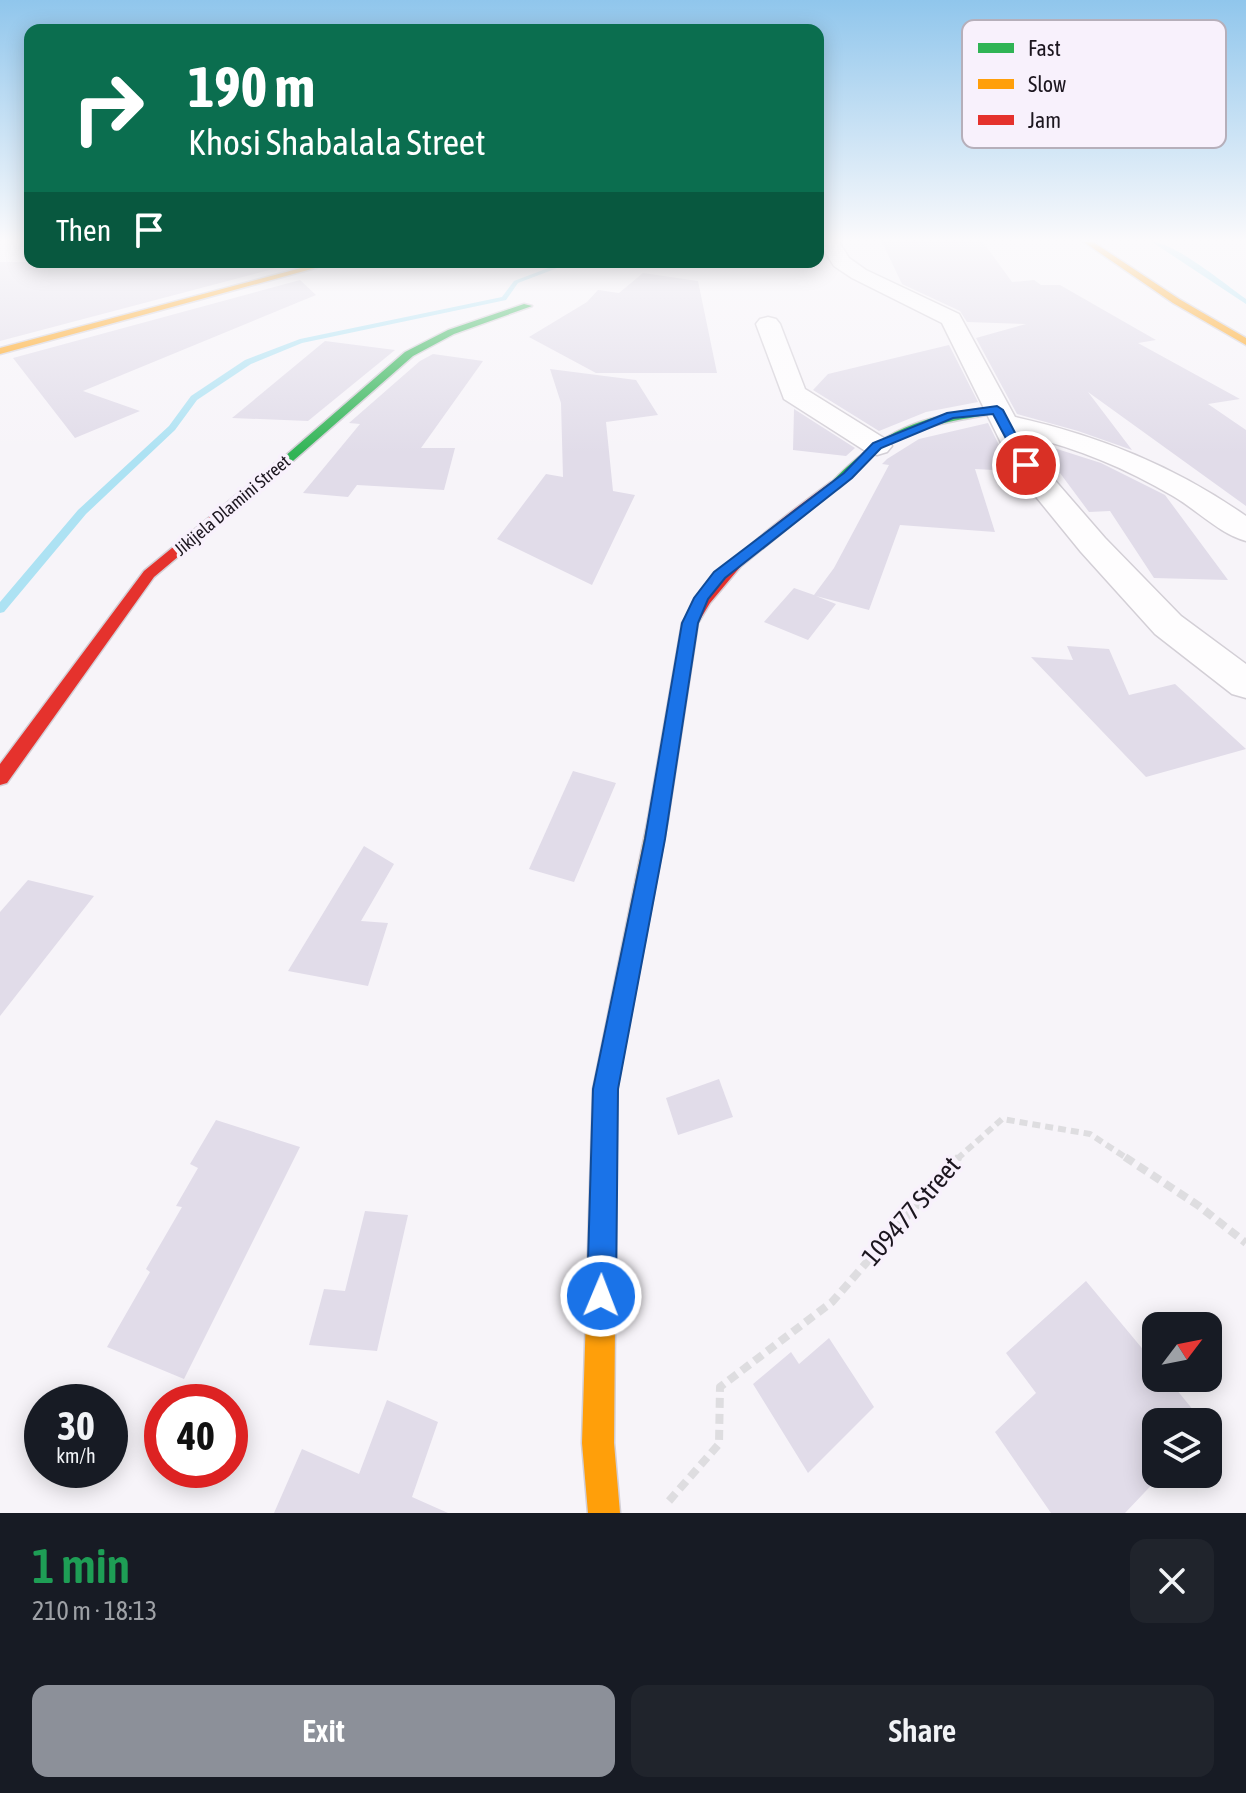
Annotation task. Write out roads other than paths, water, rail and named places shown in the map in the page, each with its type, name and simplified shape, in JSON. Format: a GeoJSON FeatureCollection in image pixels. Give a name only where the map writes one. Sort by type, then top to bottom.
{"type":"FeatureCollection","features":[{"type":"Feature","properties":{"kind":"street"},"geometry":{"type":"LineString","coordinates":[[0,351],[144,313]]}},
{"type":"Feature","properties":{"kind":"street","name":"Jikijela Dlamini Street"},"geometry":{"type":"LineString","coordinates":[[0,778],[149,574],[409,354],[430,340],[506,313]]}},
{"type":"Feature","properties":{"kind":"street"},"geometry":{"type":"LineString","coordinates":[[938,313],[951,319],[1026,465],[1168,625],[1246,684]]}},
{"type":"Feature","properties":{"kind":"street"},"geometry":{"type":"LineString","coordinates":[[1196,313],[1246,342]]}},
{"type":"Feature","properties":{"kind":"street"},"geometry":{"type":"LineString","coordinates":[[768,324],[793,393],[877,446]]}},
{"type":"Feature","properties":{"kind":"street"},"geometry":{"type":"LineString","coordinates":[[604,1513],[598,1443],[605,1089],[655,839],[690,623],[701,598],[719,575],[848,475],[877,446],[951,415],[1000,417],[1097,446],[1195,493],[1246,531]]}},
{"type":"Feature","properties":{"kind":"waterway"},"geometry":{"type":"LineString","coordinates":[[0,609],[82,512],[172,428],[194,398],[248,362],[300,341],[438,313]]}}]}
